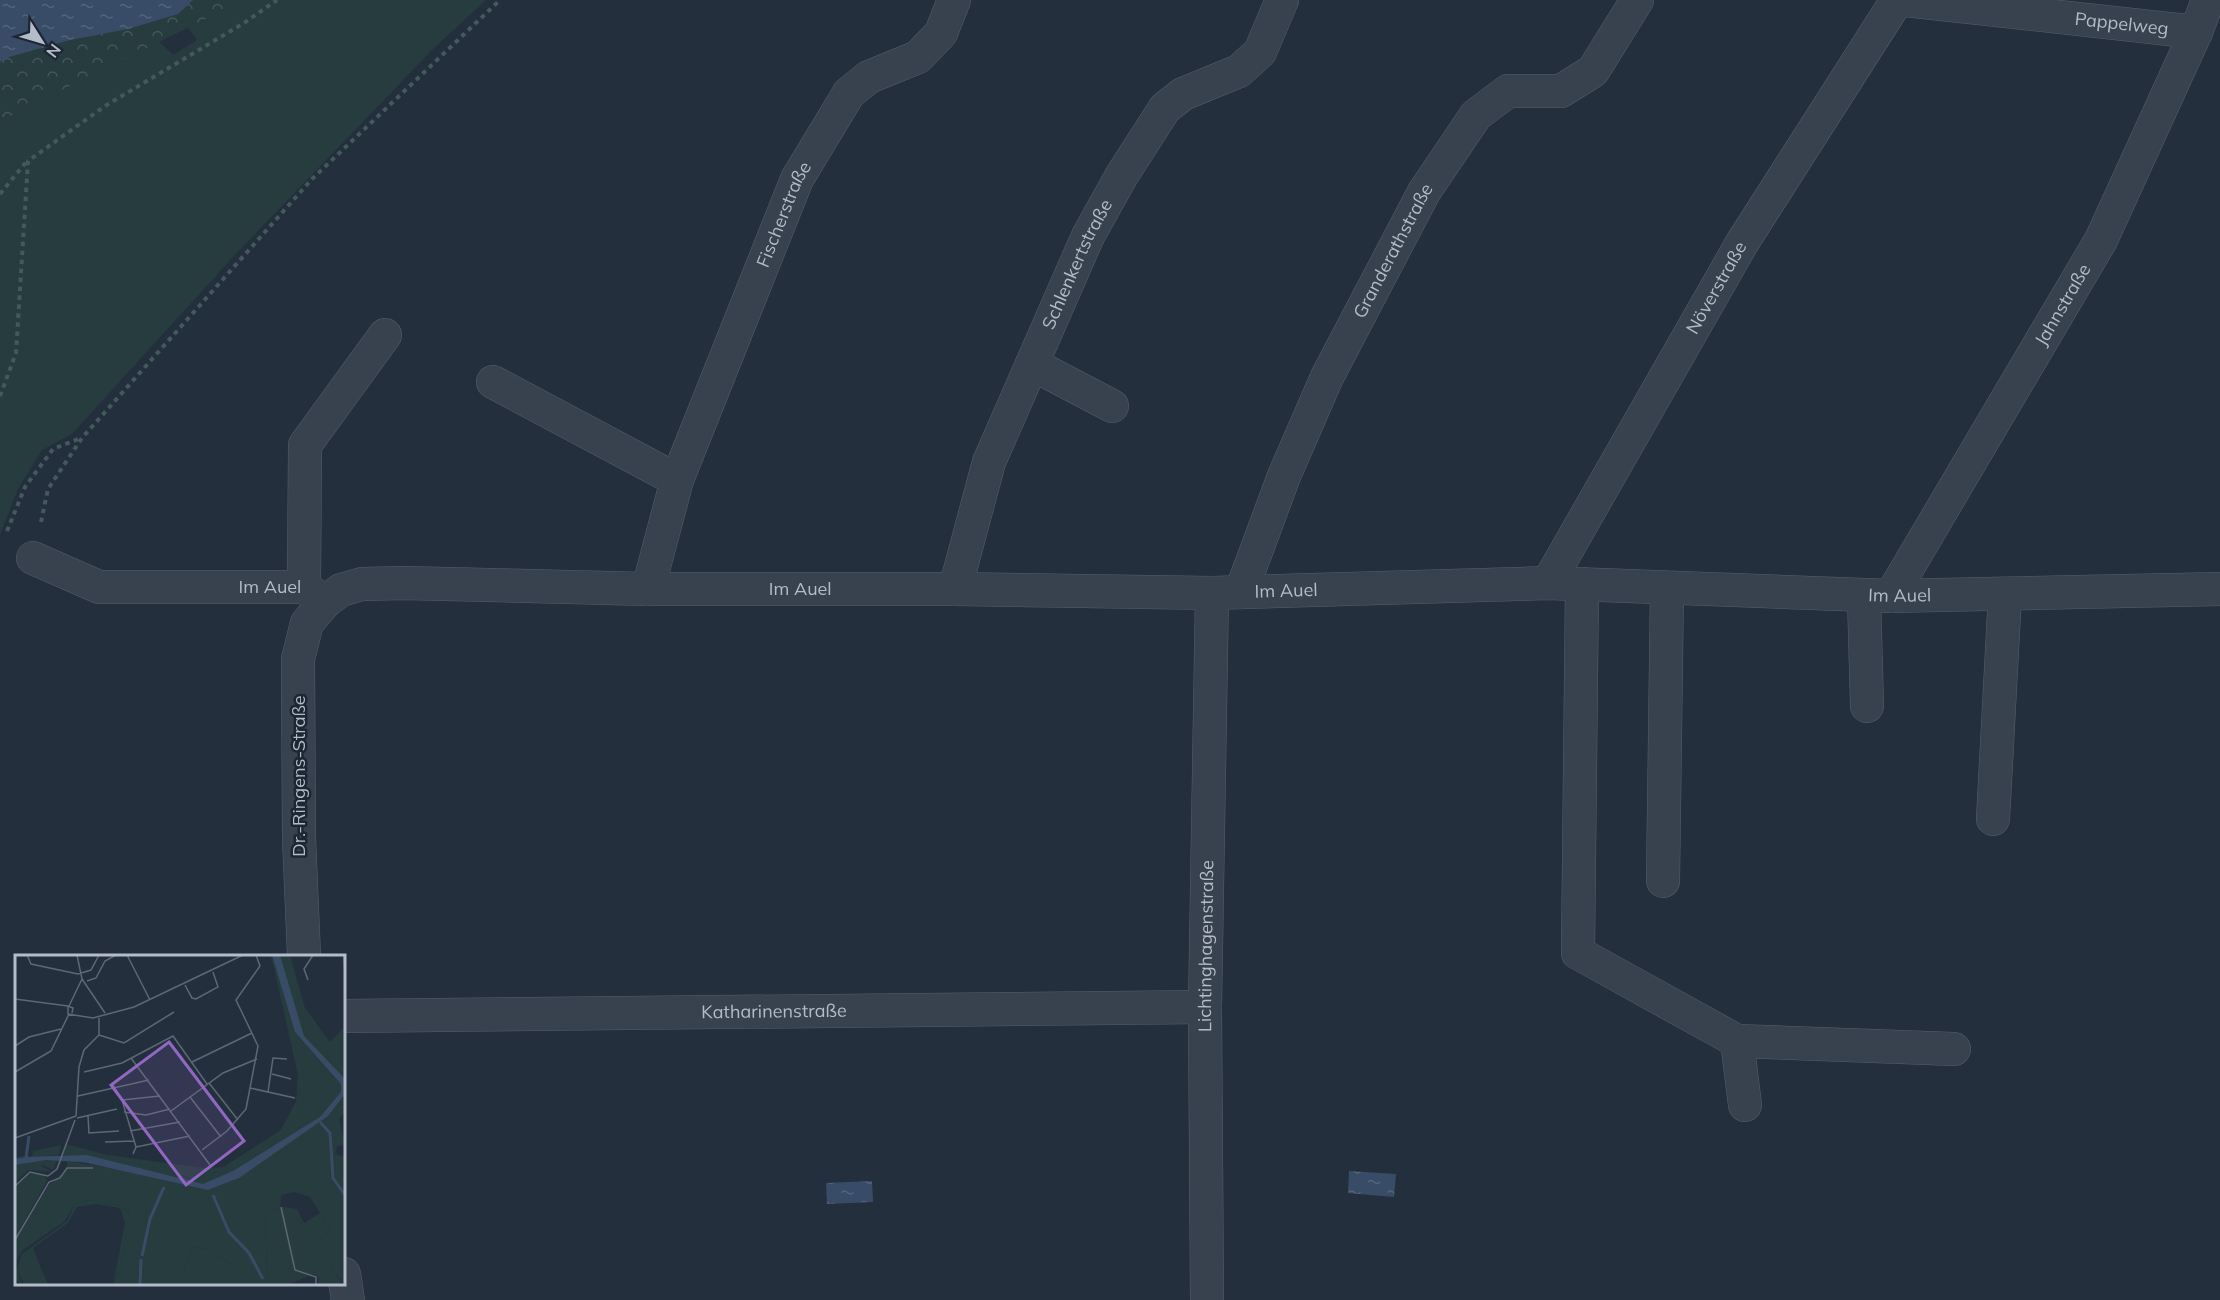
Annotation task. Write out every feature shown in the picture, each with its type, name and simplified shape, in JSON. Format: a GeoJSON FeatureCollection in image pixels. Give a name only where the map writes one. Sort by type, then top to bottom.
{"type":"FeatureCollection","features":[{"type":"Feature","properties":{"kind":"street","name":"Fischerstraße"},"geometry":{"type":"LineString","coordinates":[[648,589],[677,480],[797,179],[849,93],[869,77],[918,57],[941,33],[954,0]]}},
{"type":"Feature","properties":{"kind":"street","name":"Schlenkertstraße"},"geometry":{"type":"LineString","coordinates":[[956,589],[989,462],[1088,236],[1122,175],[1165,108],[1183,94],[1239,70],[1260,52],[1282,0]]}},
{"type":"Feature","properties":{"kind":"street","name":"Granderathstraße"},"geometry":{"type":"LineString","coordinates":[[1226,593],[1284,476],[1327,377],[1424,192],[1476,115],[1508,91],[1561,91],[1593,71],[1637,0]]}},
{"type":"Feature","properties":{"kind":"street","name":"Növerstraße"},"geometry":{"type":"LineString","coordinates":[[1548,583],[1742,243],[1897,0]]}},
{"type":"Feature","properties":{"kind":"street","name":"Pappelweg"},"geometry":{"type":"LineString","coordinates":[[1905,0],[2196,32]]}},
{"type":"Feature","properties":{"kind":"street","name":"Jahnstraße"},"geometry":{"type":"LineString","coordinates":[[1877,596],[2101,240],[2196,32],[2208,0]]}},
{"type":"Feature","properties":{"kind":"street"},"geometry":{"type":"LineString","coordinates":[[314,595],[305,445],[385,335]]}},
{"type":"Feature","properties":{"kind":"street"},"geometry":{"type":"LineString","coordinates":[[1032,364],[1112,406]]}},
{"type":"Feature","properties":{"kind":"street"},"geometry":{"type":"LineString","coordinates":[[493,382],[677,480]]}},
{"type":"Feature","properties":{"kind":"street","name":"Im Auel"},"geometry":{"type":"LineString","coordinates":[[33,558],[99,587],[314,595],[362,584],[404,583],[648,589],[956,589],[1226,593],[1548,583],[1877,596],[2220,589]]}},
{"type":"Feature","properties":{"kind":"street"},"geometry":{"type":"LineString","coordinates":[[1582,584],[1578,953],[1737,1041],[1954,1049]]}},
{"type":"Feature","properties":{"kind":"street"},"geometry":{"type":"LineString","coordinates":[[1663,881],[1667,588]]}},
{"type":"Feature","properties":{"kind":"street","name":"Lichtinghagenstraße"},"geometry":{"type":"LineString","coordinates":[[1207,1300],[1204,1007],[1226,593]]}},
{"type":"Feature","properties":{"kind":"street"},"geometry":{"type":"LineString","coordinates":[[1993,819],[2005,594]]}},
{"type":"Feature","properties":{"kind":"street","name":"Dr.-Ringens-Straße"},"geometry":{"type":"LineString","coordinates":[[304,955],[299,838],[298,659],[314,595]]}},
{"type":"Feature","properties":{"kind":"street"},"geometry":{"type":"LineString","coordinates":[[1868,706],[1877,596]]}},
{"type":"Feature","properties":{"kind":"street","name":"Katharinenstraße"},"geometry":{"type":"LineString","coordinates":[[345,1016],[1204,1007]]}},
{"type":"Feature","properties":{"kind":"street"},"geometry":{"type":"LineString","coordinates":[[1737,1041],[1745,1105]]}},
{"type":"Feature","properties":{"kind":"street"},"geometry":{"type":"LineString","coordinates":[[345,1280],[348,1300]]}},
{"type":"Feature","properties":{"kind":"path"},"geometry":{"type":"LineString","coordinates":[[0,194],[28,161],[105,106],[244,23],[277,0]]}},
{"type":"Feature","properties":{"kind":"path"},"geometry":{"type":"LineString","coordinates":[[48,489],[82,438],[312,179],[500,0]]}},
{"type":"Feature","properties":{"kind":"path"},"geometry":{"type":"LineString","coordinates":[[0,396],[16,353],[28,161]]}},
{"type":"Feature","properties":{"kind":"path"},"geometry":{"type":"LineString","coordinates":[[2,542],[25,487],[53,449],[82,438]]}},
{"type":"Feature","properties":{"kind":"green space"},"geometry":{"type":"Polygon","coordinates":[[[0,0],[244,0],[15,113],[0,124],[0,0]]]}},
{"type":"Feature","properties":{"kind":"green space"},"geometry":{"type":"Polygon","coordinates":[[[193,0],[486,0],[434,48],[231,259],[72,434],[42,450],[18,489],[0,535],[0,113],[153,36],[173,55],[197,40],[178,14],[193,0]]]}},
{"type":"Feature","properties":{"kind":"water"},"geometry":{"type":"Polygon","coordinates":[[[0,0],[193,0],[178,14],[128,29],[70,40],[9,57],[0,62],[0,0]]]}},
{"type":"Feature","properties":{"kind":"water"},"geometry":{"type":"Polygon","coordinates":[[[1349,1171],[1396,1174],[1394,1197],[1348,1193],[1349,1171]]]}},
{"type":"Feature","properties":{"kind":"water"},"geometry":{"type":"Polygon","coordinates":[[[872,1181],[873,1202],[827,1204],[826,1183],[872,1181]]]}}]}
